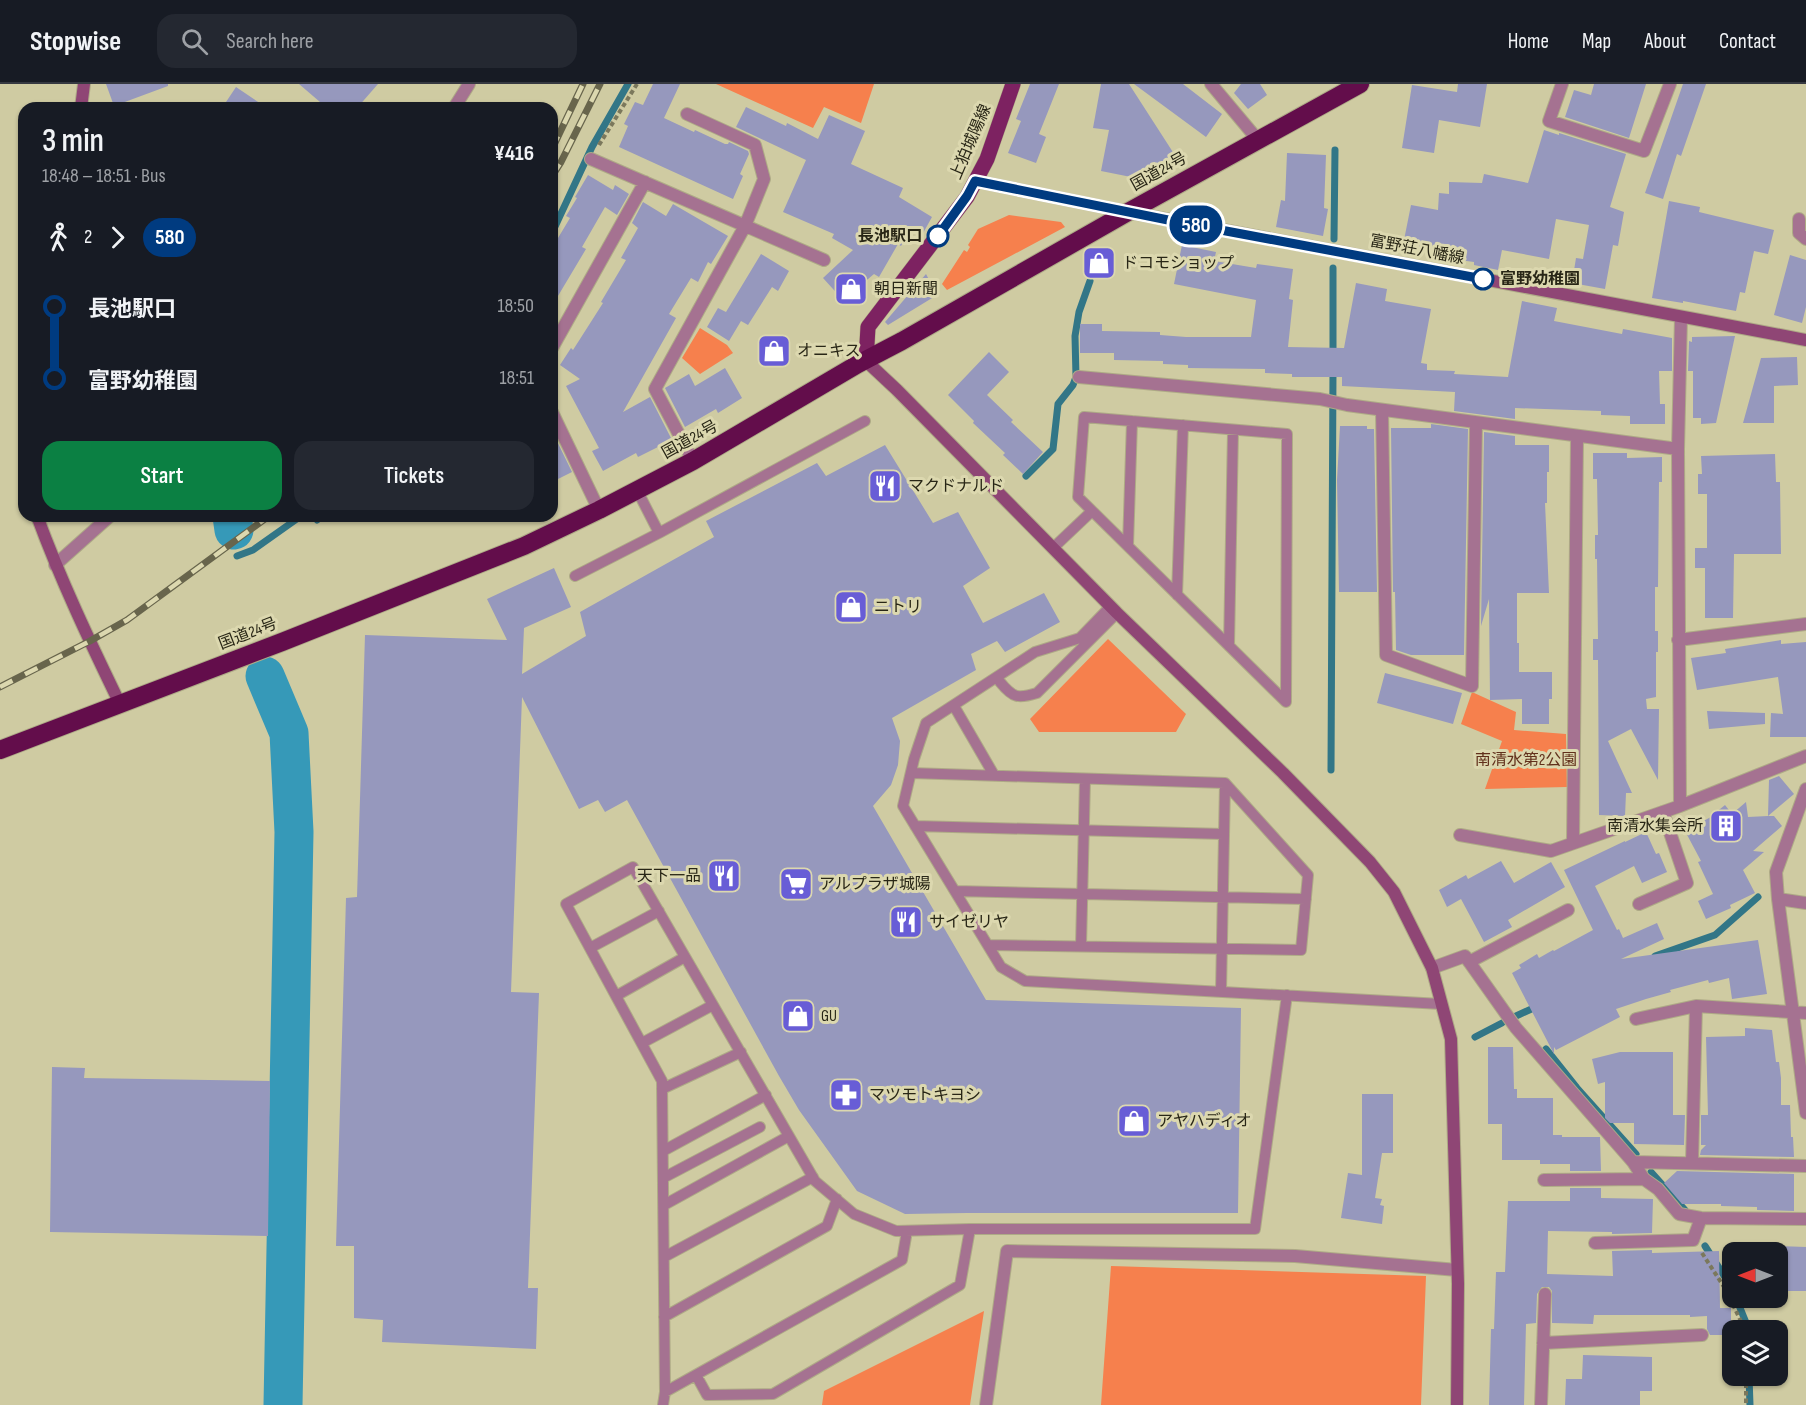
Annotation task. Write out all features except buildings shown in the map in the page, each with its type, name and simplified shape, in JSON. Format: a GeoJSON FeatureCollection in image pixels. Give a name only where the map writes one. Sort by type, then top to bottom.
{"type":"FeatureCollection","features":[{"type":"Feature","properties":{"kind":"highway","name":"国道24号"},"geometry":{"type":"LineString","coordinates":[[0,750],[524,546],[599,510],[693,461],[1128,212],[1360,84]]}},
{"type":"Feature","properties":{"kind":"main road","name":"上狛城陽線"},"geometry":{"type":"LineString","coordinates":[[866,361],[868,327],[967,196],[987,159],[1013,84]]}},
{"type":"Feature","properties":{"kind":"street"},"geometry":{"type":"LineString","coordinates":[[82,102],[84,84]]}},
{"type":"Feature","properties":{"kind":"street"},"geometry":{"type":"LineString","coordinates":[[458,102],[469,84]]}},
{"type":"Feature","properties":{"kind":"street"},"geometry":{"type":"LineString","coordinates":[[1210,84],[1258,140]]}},
{"type":"Feature","properties":{"kind":"street"},"geometry":{"type":"LineString","coordinates":[[1562,84],[1549,121],[1644,151],[1670,84]]}},
{"type":"Feature","properties":{"kind":"street"},"geometry":{"type":"LineString","coordinates":[[687,114],[755,145],[764,180],[745,226],[655,389],[693,461]]}},
{"type":"Feature","properties":{"kind":"street"},"geometry":{"type":"LineString","coordinates":[[591,159],[824,260]]}},
{"type":"Feature","properties":{"kind":"street"},"geometry":{"type":"LineString","coordinates":[[975,181],[1128,212]]}},
{"type":"Feature","properties":{"kind":"street"},"geometry":{"type":"LineString","coordinates":[[558,337],[645,182]]}},
{"type":"Feature","properties":{"kind":"street","name":"富野荘八幡線"},"geometry":{"type":"LineString","coordinates":[[1128,212],[1806,340]]}},
{"type":"Feature","properties":{"kind":"street"},"geometry":{"type":"LineString","coordinates":[[1799,219],[1799,233],[1806,239]]}},
{"type":"Feature","properties":{"kind":"street"},"geometry":{"type":"LineString","coordinates":[[1680,806],[1678,449],[1681,317]]}},
{"type":"Feature","properties":{"kind":"street"},"geometry":{"type":"LineString","coordinates":[[866,361],[1114,610],[1283,773],[1370,862],[1394,892],[1432,968],[1450,1039],[1458,1270],[1457,1405]]}},
{"type":"Feature","properties":{"kind":"street"},"geometry":{"type":"LineString","coordinates":[[1079,377],[1320,399],[1382,410],[1678,449]]}},
{"type":"Feature","properties":{"kind":"street"},"geometry":{"type":"LineString","coordinates":[[1382,410],[1386,655],[1472,686],[1476,423]]}},
{"type":"Feature","properties":{"kind":"street"},"geometry":{"type":"LineString","coordinates":[[558,425],[599,510]]}},
{"type":"Feature","properties":{"kind":"street"},"geometry":{"type":"LineString","coordinates":[[1573,843],[1577,437]]}},
{"type":"Feature","properties":{"kind":"street"},"geometry":{"type":"LineString","coordinates":[[39,522],[55,565],[120,704]]}},
{"type":"Feature","properties":{"kind":"street"},"geometry":{"type":"LineString","coordinates":[[55,565],[103,522]]}},
{"type":"Feature","properties":{"kind":"street"},"geometry":{"type":"LineString","coordinates":[[1678,640],[1806,624]]}},
{"type":"Feature","properties":{"kind":"street"},"geometry":{"type":"LineString","coordinates":[[1460,836],[1551,851],[1680,806],[1806,756]]}},
{"type":"Feature","properties":{"kind":"street"},"geometry":{"type":"LineString","coordinates":[[1806,789],[1776,872],[1778,899],[1800,1013],[1806,1113]]}},
{"type":"Feature","properties":{"kind":"street"},"geometry":{"type":"LineString","coordinates":[[1639,904],[1687,883],[1663,812]]}},
{"type":"Feature","properties":{"kind":"street"},"geometry":{"type":"LineString","coordinates":[[1778,899],[1806,903]]}},
{"type":"Feature","properties":{"kind":"street"},"geometry":{"type":"LineString","coordinates":[[1469,962],[1568,910]]}},
{"type":"Feature","properties":{"kind":"street"},"geometry":{"type":"LineString","coordinates":[[1432,968],[1465,956],[1516,1028],[1633,1162],[1644,1179],[1658,1189],[1679,1214],[1701,1218],[1806,1220]]}},
{"type":"Feature","properties":{"kind":"street"},"geometry":{"type":"LineString","coordinates":[[1636,1019],[1696,1006],[1800,1013]]}},
{"type":"Feature","properties":{"kind":"street"},"geometry":{"type":"LineString","coordinates":[[1692,1163],[1696,1006]]}},
{"type":"Feature","properties":{"kind":"street"},"geometry":{"type":"LineString","coordinates":[[1633,1162],[1806,1166]]}},
{"type":"Feature","properties":{"kind":"street"},"geometry":{"type":"LineString","coordinates":[[1544,1180],[1644,1179]]}},
{"type":"Feature","properties":{"kind":"street"},"geometry":{"type":"LineString","coordinates":[[1595,1243],[1693,1240],[1701,1218]]}},
{"type":"Feature","properties":{"kind":"street"},"geometry":{"type":"LineString","coordinates":[[986,1405],[1007,1251],[1295,1256],[1458,1270]]}},
{"type":"Feature","properties":{"kind":"street"},"geometry":{"type":"LineString","coordinates":[[1541,1405],[1545,1293]]}},
{"type":"Feature","properties":{"kind":"street"},"geometry":{"type":"LineString","coordinates":[[1543,1343],[1702,1335]]}},
{"type":"Feature","properties":{"kind":"lane"},"geometry":{"type":"LineString","coordinates":[[1084,417],[1132,421],[1287,434],[1286,702],[1078,497],[1084,417]]}},
{"type":"Feature","properties":{"kind":"lane"},"geometry":{"type":"LineString","coordinates":[[575,576],[865,421]]}},
{"type":"Feature","properties":{"kind":"lane"},"geometry":{"type":"LineString","coordinates":[[1128,546],[1132,421]]}},
{"type":"Feature","properties":{"kind":"lane"},"geometry":{"type":"LineString","coordinates":[[1177,595],[1183,425]]}},
{"type":"Feature","properties":{"kind":"lane"},"geometry":{"type":"LineString","coordinates":[[1229,646],[1233,430]]}},
{"type":"Feature","properties":{"kind":"lane"},"geometry":{"type":"LineString","coordinates":[[637,490],[659,533]]}},
{"type":"Feature","properties":{"kind":"lane"},"geometry":{"type":"LineString","coordinates":[[1053,548],[1092,511]]}},
{"type":"Feature","properties":{"kind":"lane"},"geometry":{"type":"LineString","coordinates":[[1000,682],[1010,694],[1023,698],[1037,693],[1114,610]]}},
{"type":"Feature","properties":{"kind":"lane"},"geometry":{"type":"LineString","coordinates":[[1114,610],[1080,638],[1035,652],[926,723],[903,806],[1002,967],[1025,981],[1442,1004]]}},
{"type":"Feature","properties":{"kind":"lane"},"geometry":{"type":"LineString","coordinates":[[954,706],[994,775]]}},
{"type":"Feature","properties":{"kind":"lane"},"geometry":{"type":"LineString","coordinates":[[911,773],[1225,783],[1308,875],[1300,950],[988,945]]}},
{"type":"Feature","properties":{"kind":"lane"},"geometry":{"type":"LineString","coordinates":[[1081,946],[1085,779]]}},
{"type":"Feature","properties":{"kind":"lane"},"geometry":{"type":"LineString","coordinates":[[1221,992],[1225,783]]}},
{"type":"Feature","properties":{"kind":"lane"},"geometry":{"type":"LineString","coordinates":[[915,826],[1224,834]]}},
{"type":"Feature","properties":{"kind":"lane"},"geometry":{"type":"LineString","coordinates":[[663,1405],[665,1392],[662,1081],[566,904],[633,867],[815,1181],[854,1214],[896,1231],[1255,1229],[1287,995]]}},
{"type":"Feature","properties":{"kind":"lane"},"geometry":{"type":"LineString","coordinates":[[955,891],[1306,899]]}},
{"type":"Feature","properties":{"kind":"lane"},"geometry":{"type":"LineString","coordinates":[[590,948],[659,911]]}},
{"type":"Feature","properties":{"kind":"lane"},"geometry":{"type":"LineString","coordinates":[[616,996],[685,957]]}},
{"type":"Feature","properties":{"kind":"lane"},"geometry":{"type":"LineString","coordinates":[[642,1043],[713,1005]]}},
{"type":"Feature","properties":{"kind":"lane"},"geometry":{"type":"LineString","coordinates":[[662,1089],[741,1052]]}},
{"type":"Feature","properties":{"kind":"lane"},"geometry":{"type":"LineString","coordinates":[[663,1151],[766,1095]]}},
{"type":"Feature","properties":{"kind":"lane"},"geometry":{"type":"LineString","coordinates":[[663,1179],[760,1127]]}},
{"type":"Feature","properties":{"kind":"lane"},"geometry":{"type":"LineString","coordinates":[[664,1204],[789,1136]]}},
{"type":"Feature","properties":{"kind":"lane"},"geometry":{"type":"LineString","coordinates":[[664,1257],[813,1177]]}},
{"type":"Feature","properties":{"kind":"lane"},"geometry":{"type":"LineString","coordinates":[[664,1317],[827,1226],[837,1199]]}},
{"type":"Feature","properties":{"kind":"lane"},"geometry":{"type":"LineString","coordinates":[[696,1375],[707,1395],[773,1394],[960,1285],[970,1229]]}},
{"type":"Feature","properties":{"kind":"lane"},"geometry":{"type":"LineString","coordinates":[[665,1392],[902,1260],[907,1231]]}},
{"type":"Feature","properties":{"kind":"path"},"geometry":{"type":"LineString","coordinates":[[591,159],[637,84]]}},
{"type":"Feature","properties":{"kind":"path"},"geometry":{"type":"LineString","coordinates":[[1693,1240],[1726,1290],[1740,1320]]}},
{"type":"Feature","properties":{"kind":"path"},"geometry":{"type":"LineString","coordinates":[[1746,1386],[1746,1405]]}},
{"type":"Feature","properties":{"kind":"green space"},"geometry":{"type":"Polygon","coordinates":[[[716,84],[874,84],[861,123],[824,107],[813,128],[716,84]]]}},
{"type":"Feature","properties":{"kind":"green space"},"geometry":{"type":"Polygon","coordinates":[[[1009,215],[1061,222],[1065,227],[947,290],[942,284],[964,250],[967,252],[970,247],[968,245],[978,229],[1009,215]]]}},
{"type":"Feature","properties":{"kind":"green space"},"geometry":{"type":"Polygon","coordinates":[[[700,328],[727,345],[733,353],[700,374],[682,358],[700,328]]]}},
{"type":"Feature","properties":{"kind":"green space"},"geometry":{"type":"Polygon","coordinates":[[[1108,639],[1186,714],[1176,732],[1039,732],[1030,719],[1108,639]]]}},
{"type":"Feature","properties":{"kind":"green space","name":"南清水第2公園"},"geometry":{"type":"Polygon","coordinates":[[[1472,692],[1516,712],[1514,730],[1566,734],[1567,787],[1485,789],[1502,741],[1461,724],[1472,692]]]}},
{"type":"Feature","properties":{"kind":"green space"},"geometry":{"type":"Polygon","coordinates":[[[1111,1266],[1426,1276],[1421,1405],[1101,1405],[1111,1266]]]}},
{"type":"Feature","properties":{"kind":"green space"},"geometry":{"type":"Polygon","coordinates":[[[984,1311],[970,1405],[822,1405],[824,1391],[984,1311]]]}},
{"type":"Feature","properties":{"kind":"waterway"},"geometry":{"type":"LineString","coordinates":[[558,220],[592,147],[628,84]]}},
{"type":"Feature","properties":{"kind":"waterway"},"geometry":{"type":"LineString","coordinates":[[1334,239],[1335,150]]}},
{"type":"Feature","properties":{"kind":"waterway"},"geometry":{"type":"LineString","coordinates":[[1333,268],[1333,356]]}},
{"type":"Feature","properties":{"kind":"waterway"},"geometry":{"type":"LineString","coordinates":[[1026,476],[1053,449],[1058,404],[1073,385],[1076,377],[1075,336],[1079,312],[1090,281]]}},
{"type":"Feature","properties":{"kind":"waterway"},"geometry":{"type":"LineString","coordinates":[[1331,770],[1333,370]]}},
{"type":"Feature","properties":{"kind":"waterway"},"geometry":{"type":"LineString","coordinates":[[233,522],[234,530]]}},
{"type":"Feature","properties":{"kind":"waterway"},"geometry":{"type":"LineString","coordinates":[[237,556],[253,550],[293,522]]}},
{"type":"Feature","properties":{"kind":"waterway"},"geometry":{"type":"LineString","coordinates":[[265,676],[289,733],[294,832],[283,1405]]}},
{"type":"Feature","properties":{"kind":"waterway"},"geometry":{"type":"LineString","coordinates":[[1655,956],[1715,935],[1758,897]]}},
{"type":"Feature","properties":{"kind":"waterway"},"geometry":{"type":"LineString","coordinates":[[1516,1016],[1538,1006]]}},
{"type":"Feature","properties":{"kind":"waterway"},"geometry":{"type":"LineString","coordinates":[[1475,1037],[1502,1023]]}},
{"type":"Feature","properties":{"kind":"waterway"},"geometry":{"type":"LineString","coordinates":[[1546,1049],[1577,1088],[1636,1154]]}},
{"type":"Feature","properties":{"kind":"waterway"},"geometry":{"type":"LineString","coordinates":[[1651,1172],[1685,1210]]}},
{"type":"Feature","properties":{"kind":"waterway"},"geometry":{"type":"LineString","coordinates":[[1705,1246],[1722,1272]]}},
{"type":"Feature","properties":{"kind":"waterway"},"geometry":{"type":"LineString","coordinates":[[1740,1308],[1745,1320]]}},
{"type":"Feature","properties":{"kind":"waterway"},"geometry":{"type":"LineString","coordinates":[[1749,1386],[1750,1405]]}},
{"type":"Feature","properties":{"kind":"railway"},"geometry":{"type":"LineString","coordinates":[[558,136],[583,84]]}},
{"type":"Feature","properties":{"kind":"railway"},"geometry":{"type":"LineString","coordinates":[[558,167],[600,84]]}},
{"type":"Feature","properties":{"kind":"railway"},"geometry":{"type":"LineString","coordinates":[[0,687],[127,620],[261,522]]}},
{"type":"Feature","properties":{"kind":"bus line","name":"580"},"geometry":{"type":"LineString","coordinates":[[938,236],[975,181],[1178,222],[1483,279]]}},
{"type":"Feature","properties":{"kind":"place","name":"長池駅口"},"geometry":{"type":"Point","coordinates":[938,236]}},
{"type":"Feature","properties":{"kind":"place","name":"ドコモショップ"},"geometry":{"type":"Point","coordinates":[1099,263]}},
{"type":"Feature","properties":{"kind":"place","name":"富野幼稚園"},"geometry":{"type":"Point","coordinates":[1483,279]}},
{"type":"Feature","properties":{"kind":"place","name":"朝日新聞"},"geometry":{"type":"Point","coordinates":[851,289]}},
{"type":"Feature","properties":{"kind":"place","name":"オニキス"},"geometry":{"type":"Point","coordinates":[774,351]}},
{"type":"Feature","properties":{"kind":"place","name":"マクドナルド"},"geometry":{"type":"Point","coordinates":[885,486]}},
{"type":"Feature","properties":{"kind":"place","name":"ニトリ"},"geometry":{"type":"Point","coordinates":[851,607]}},
{"type":"Feature","properties":{"kind":"place","name":"南清水集会所"},"geometry":{"type":"Point","coordinates":[1726,826]}},
{"type":"Feature","properties":{"kind":"place","name":"天下一品"},"geometry":{"type":"Point","coordinates":[724,876]}},
{"type":"Feature","properties":{"kind":"place","name":"アルプラザ城陽"},"geometry":{"type":"Point","coordinates":[796,884]}},
{"type":"Feature","properties":{"kind":"place","name":"サイゼリヤ"},"geometry":{"type":"Point","coordinates":[906,922]}},
{"type":"Feature","properties":{"kind":"place","name":"GU"},"geometry":{"type":"Point","coordinates":[798,1016]}},
{"type":"Feature","properties":{"kind":"place","name":"マツモトキヨシ"},"geometry":{"type":"Point","coordinates":[846,1095]}},
{"type":"Feature","properties":{"kind":"place","name":"アヤハディオ"},"geometry":{"type":"Point","coordinates":[1134,1121]}}]}
